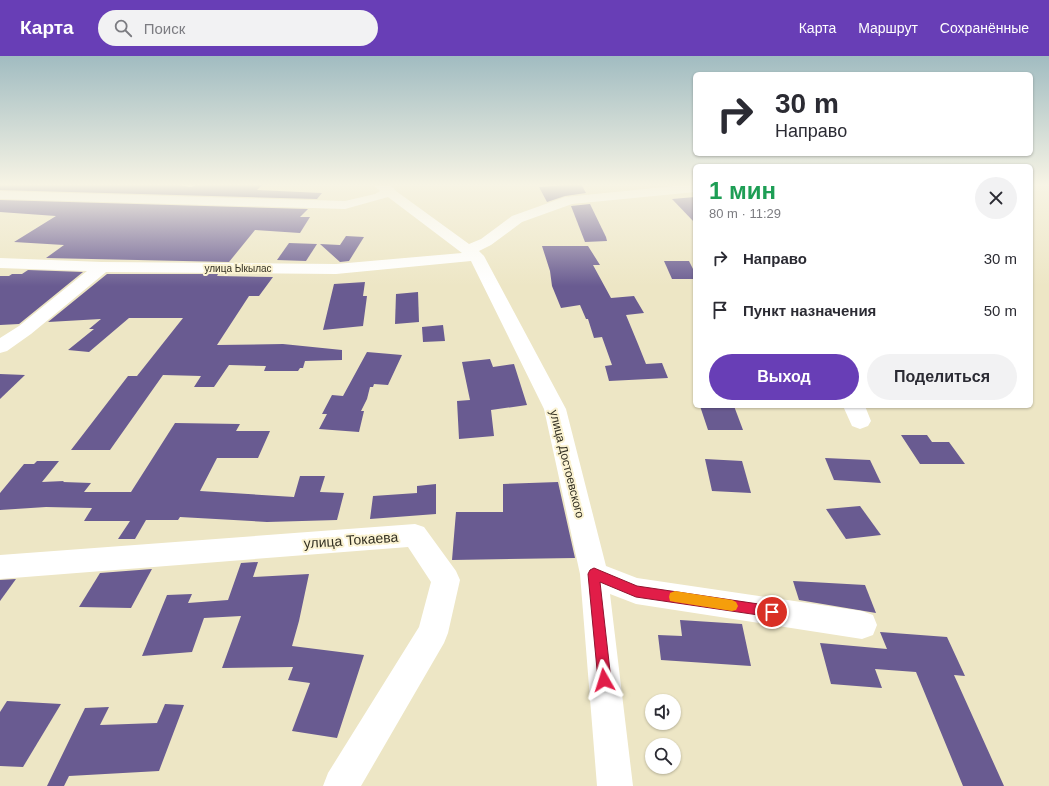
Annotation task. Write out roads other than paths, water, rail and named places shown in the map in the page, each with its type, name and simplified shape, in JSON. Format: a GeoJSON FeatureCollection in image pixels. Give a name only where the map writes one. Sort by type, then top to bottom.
{"type":"FeatureCollection","features":[{"type":"Feature","properties":{"kind":"street","name":"улица Достоевского"},"geometry":{"type":"LineString","coordinates":[[425,218],[472,253],[555,409],[594,574],[615,786]]}},
{"type":"Feature","properties":{"kind":"street","name":"улица Ыкылас"},"geometry":{"type":"LineString","coordinates":[[0,263],[102,267],[336,269],[472,253],[520,218]]}},
{"type":"Feature","properties":{"kind":"street"},"geometry":{"type":"LineString","coordinates":[[0,348],[25,330],[102,267]]}},
{"type":"Feature","properties":{"kind":"street","name":"улица Токаева"},"geometry":{"type":"LineString","coordinates":[[0,567],[415,535],[446,580],[433,633],[341,786]]}},
{"type":"Feature","properties":{"kind":"street"},"geometry":{"type":"LineString","coordinates":[[594,574],[636,591],[862,625]]}}]}
